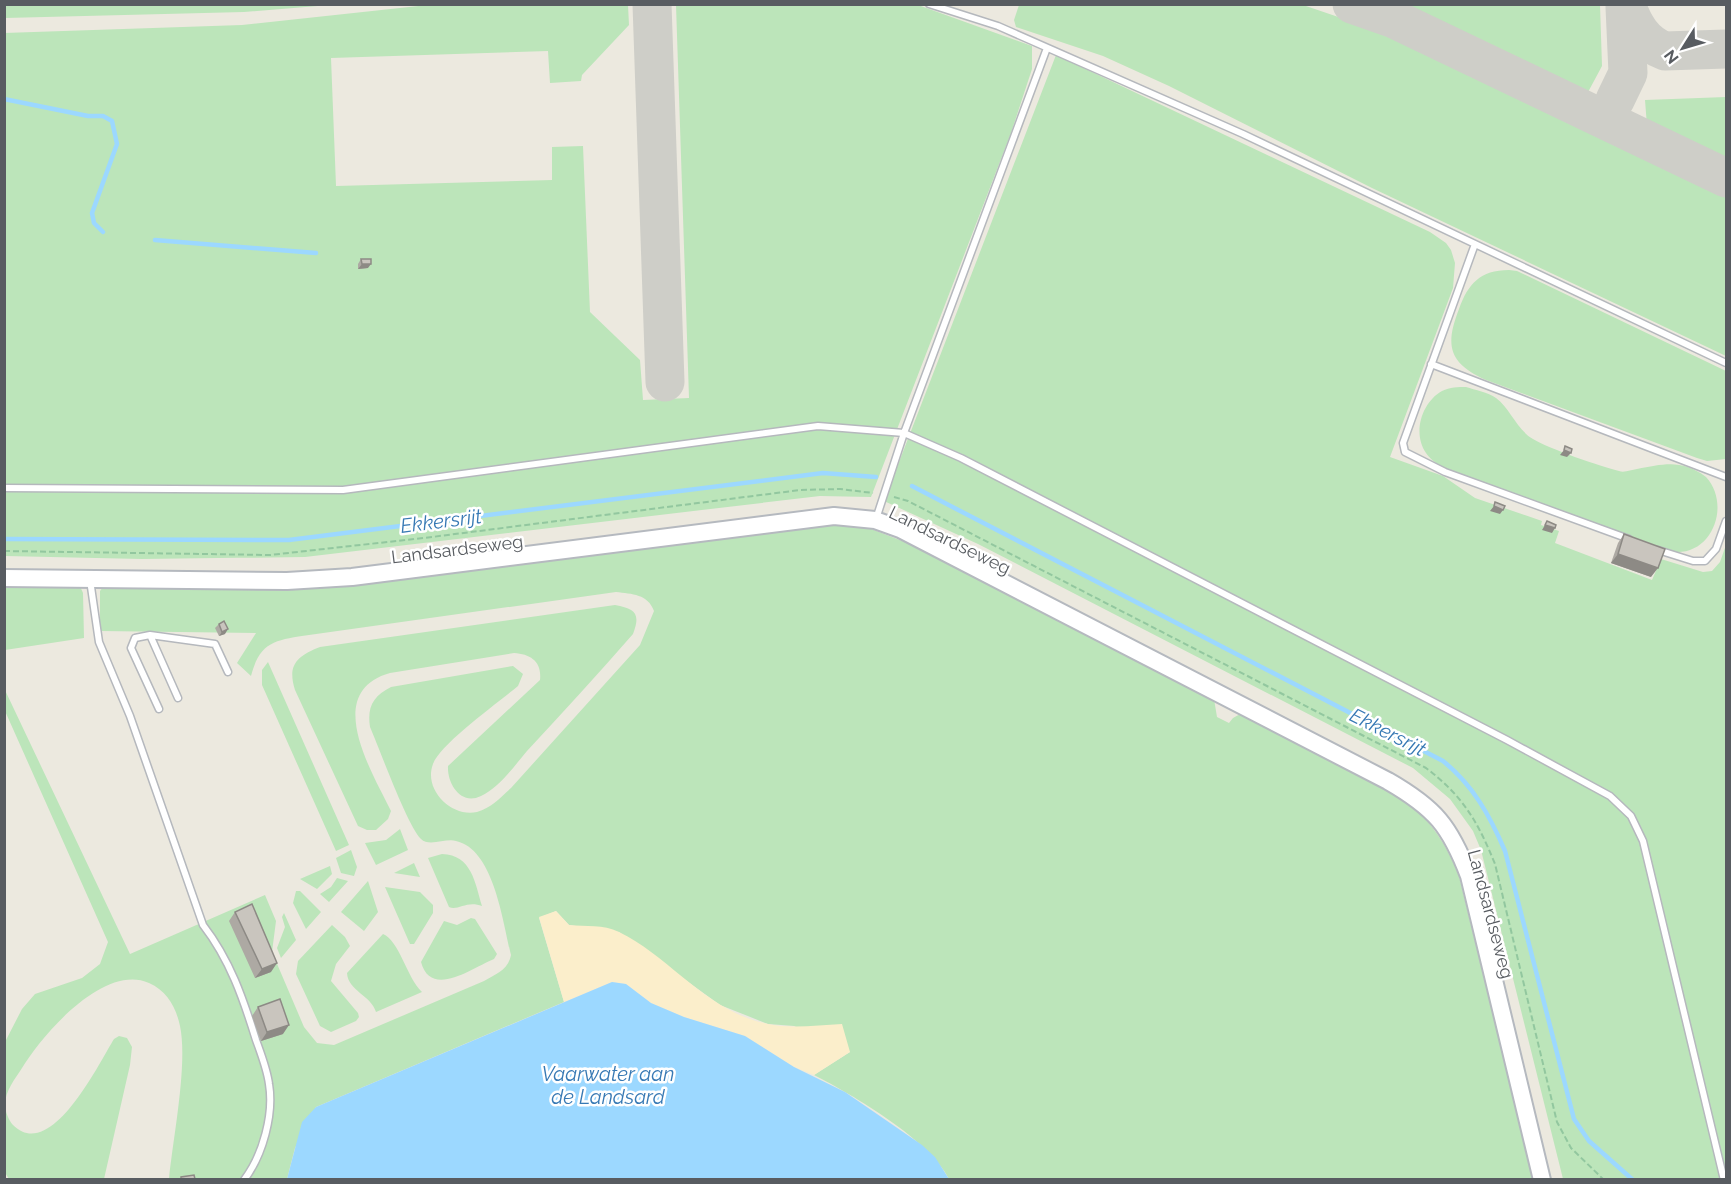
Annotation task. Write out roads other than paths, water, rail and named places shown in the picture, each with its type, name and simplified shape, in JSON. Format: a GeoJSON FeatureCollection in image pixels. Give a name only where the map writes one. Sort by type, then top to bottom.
{"type":"FeatureCollection","features":[{"type":"Feature","properties":{"kind":"street","name":"Landsardseweg"},"geometry":{"type":"LineString","coordinates":[[4,578],[287,581],[352,577],[773,522],[834,516],[875,520],[936,547],[1388,781],[1428,808],[1456,842],[1469,876],[1542,1179]]}},
{"type":"Feature","properties":{"kind":"lane"},"geometry":{"type":"LineString","coordinates":[[929,4],[998,26],[1243,134],[1726,363]]}},
{"type":"Feature","properties":{"kind":"lane"},"geometry":{"type":"LineString","coordinates":[[875,520],[904,433],[1047,48]]}},
{"type":"Feature","properties":{"kind":"lane"},"geometry":{"type":"LineString","coordinates":[[1475,244],[1403,443],[1405,452],[1445,472],[1631,540]]}},
{"type":"Feature","properties":{"kind":"lane"},"geometry":{"type":"LineString","coordinates":[[1431,364],[1726,477]]}},
{"type":"Feature","properties":{"kind":"lane"},"geometry":{"type":"LineString","coordinates":[[4,488],[343,490],[818,426],[904,433],[961,458],[1507,740],[1610,796],[1631,816],[1642,841],[1724,1179]]}},
{"type":"Feature","properties":{"kind":"lane"},"geometry":{"type":"LineString","coordinates":[[1653,548],[1693,561],[1706,561],[1716,549],[1726,521]]}},
{"type":"Feature","properties":{"kind":"lane"},"geometry":{"type":"LineString","coordinates":[[90,580],[99,642],[130,716],[202,925],[222,949],[237,982],[267,1078],[268,1125],[251,1170],[244,1179]]}},
{"type":"Feature","properties":{"kind":"lane"},"geometry":{"type":"LineString","coordinates":[[159,710],[131,648],[135,638],[150,635],[215,644],[228,672]]}},
{"type":"Feature","properties":{"kind":"lane"},"geometry":{"type":"LineString","coordinates":[[150,635],[178,698]]}},
{"type":"Feature","properties":{"kind":"water","name":"Vaarwater aan de Landsard"},"geometry":{"type":"Polygon","coordinates":[[[612,982],[626,984],[651,1003],[684,1017],[745,1036],[794,1067],[845,1092],[922,1145],[935,1157],[949,1179],[287,1179],[302,1122],[316,1107],[612,982]]]}},
{"type":"Feature","properties":{"kind":"waterway"},"geometry":{"type":"LineString","coordinates":[[4,99],[88,116],[103,116],[112,121],[117,144],[92,213],[94,223],[103,232]]}},
{"type":"Feature","properties":{"kind":"waterway"},"geometry":{"type":"LineString","coordinates":[[155,240],[316,253]]}},
{"type":"Feature","properties":{"kind":"waterway","name":"Ekkersrijt"},"geometry":{"type":"LineString","coordinates":[[4,539],[289,540],[823,473],[876,477]]}},
{"type":"Feature","properties":{"kind":"waterway","name":"Ekkersrijt"},"geometry":{"type":"LineString","coordinates":[[912,486],[1443,761],[1454,770],[1480,802],[1505,851],[1574,1119],[1589,1141],[1633,1180]]}}]}
